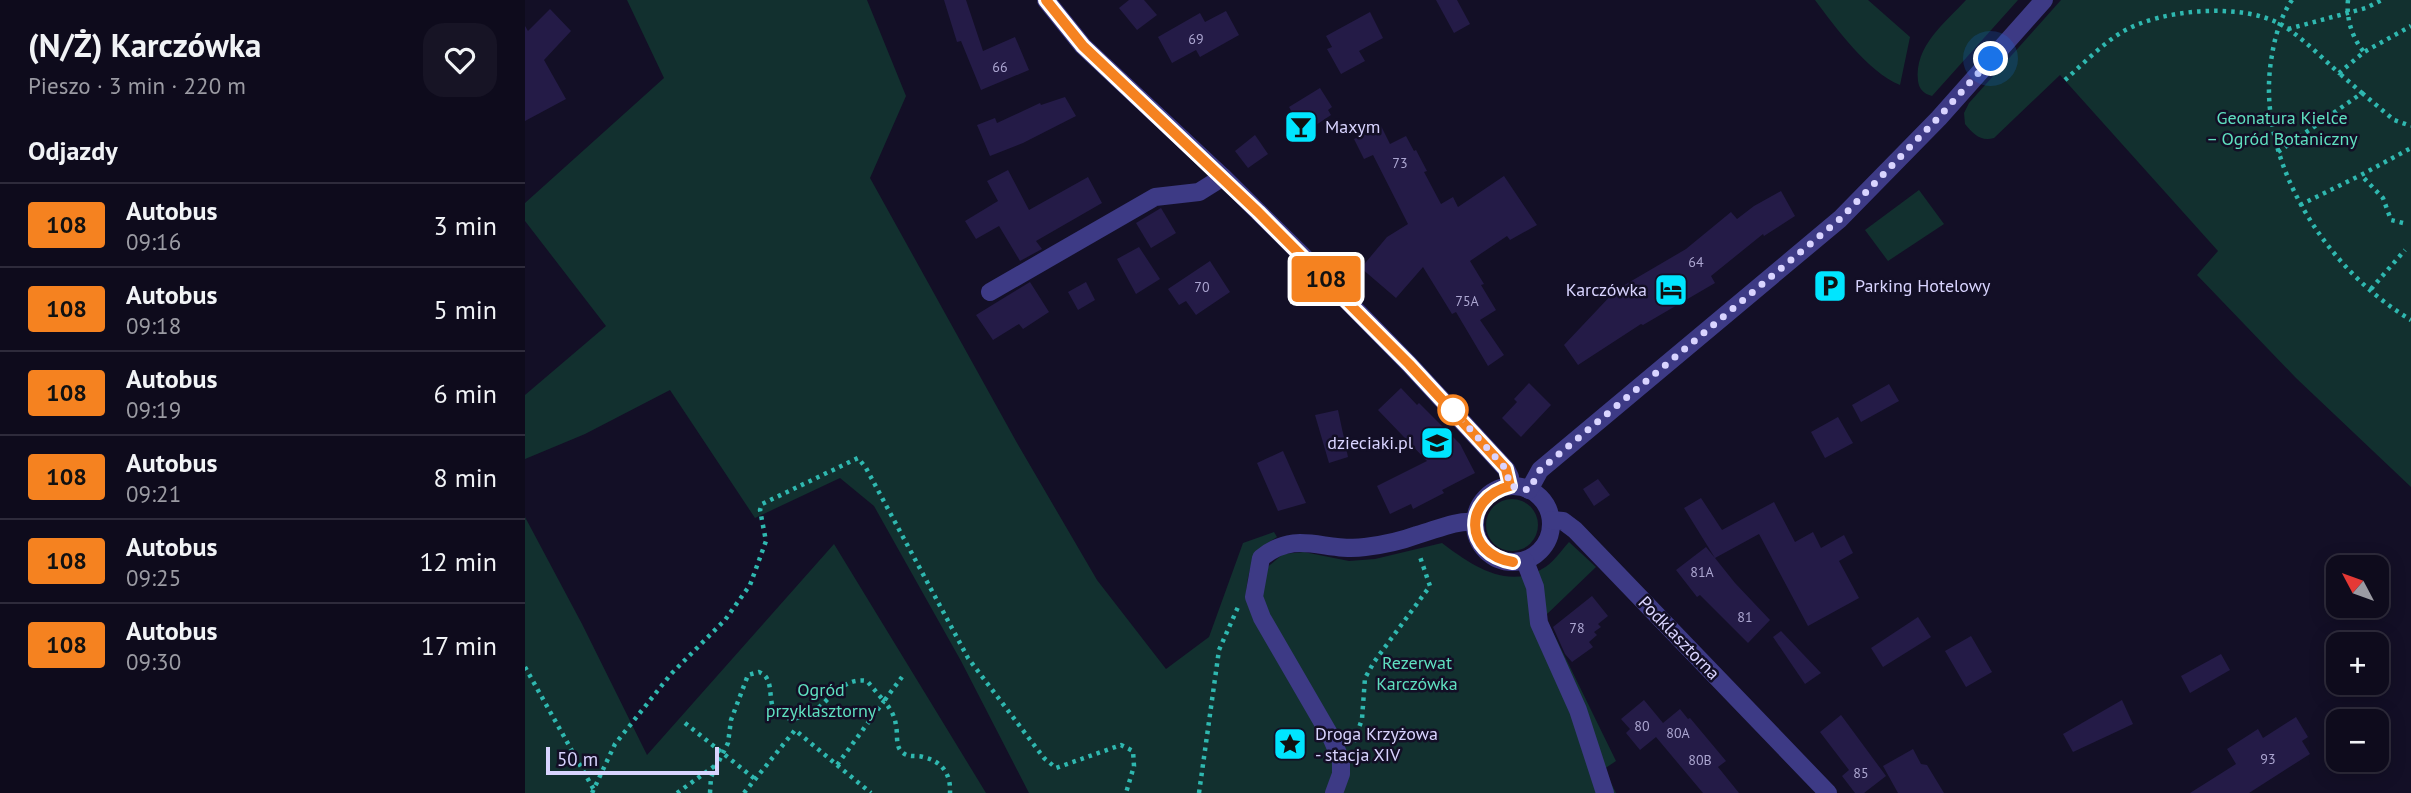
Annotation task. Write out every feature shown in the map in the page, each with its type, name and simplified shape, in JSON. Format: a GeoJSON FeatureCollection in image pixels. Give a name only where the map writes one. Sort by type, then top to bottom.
{"type":"FeatureCollection","features":[{"type":"Feature","properties":{"kind":"street"},"geometry":{"type":"LineString","coordinates":[[1046,0],[1083,46],[1223,177],[1459,417],[1506,469],[1510,486]]}},
{"type":"Feature","properties":{"kind":"street"},"geometry":{"type":"LineString","coordinates":[[1551,520],[1551,531],[1542,549],[1525,561],[1500,560],[1481,546],[1476,534],[1478,509],[1486,498],[1497,489],[1510,486],[1529,490],[1540,470],[1840,219],[1938,118],[2044,0]]}},
{"type":"Feature","properties":{"kind":"street"},"geometry":{"type":"LineString","coordinates":[[990,292],[1155,197],[1199,192],[1223,177]]}},
{"type":"Feature","properties":{"kind":"street","name":"Podklasztorna"},"geometry":{"type":"LineString","coordinates":[[1529,490],[1543,500],[1551,520],[1563,522],[1575,530],[1828,793]]}},
{"type":"Feature","properties":{"kind":"street"},"geometry":{"type":"LineString","coordinates":[[1334,793],[1341,774],[1341,760],[1331,737],[1262,618],[1254,597],[1261,558],[1272,549],[1293,542],[1362,548],[1414,537],[1459,522],[1475,522]]}},
{"type":"Feature","properties":{"kind":"street"},"geometry":{"type":"LineString","coordinates":[[1525,561],[1535,586],[1539,623],[1578,710],[1605,793]]}},
{"type":"Feature","properties":{"kind":"path"},"geometry":{"type":"LineString","coordinates":[[2292,0],[2275,37],[2269,70],[2269,106],[2284,173],[2300,205],[2336,254],[2371,289],[2411,320]]}},
{"type":"Feature","properties":{"kind":"path"},"geometry":{"type":"LineString","coordinates":[[2347,0],[2347,14],[2354,37],[2364,52]]}},
{"type":"Feature","properties":{"kind":"path"},"geometry":{"type":"LineString","coordinates":[[2287,29],[2347,14],[2382,0]]}},
{"type":"Feature","properties":{"kind":"path"},"geometry":{"type":"LineString","coordinates":[[2065,80],[2095,52],[2124,31],[2164,17],[2198,10],[2235,11],[2264,17],[2280,24],[2394,120],[2411,126]]}},
{"type":"Feature","properties":{"kind":"path"},"geometry":{"type":"LineString","coordinates":[[2339,73],[2364,52],[2411,26]]}},
{"type":"Feature","properties":{"kind":"path"},"geometry":{"type":"LineString","coordinates":[[2278,152],[2362,93]]}},
{"type":"Feature","properties":{"kind":"path"},"geometry":{"type":"LineString","coordinates":[[2300,205],[2411,148]]}},
{"type":"Feature","properties":{"kind":"path"},"geometry":{"type":"LineString","coordinates":[[2361,175],[2383,198],[2391,220],[2403,223]]}},
{"type":"Feature","properties":{"kind":"path"},"geometry":{"type":"LineString","coordinates":[[2371,289],[2405,250]]}},
{"type":"Feature","properties":{"kind":"path"},"geometry":{"type":"LineString","coordinates":[[594,792],[615,744],[671,674],[725,620],[750,586],[766,541],[760,510],[762,504],[858,458],[866,468],[968,658],[1044,758],[1056,768],[1121,745],[1133,751],[1134,766],[1126,793]]}},
{"type":"Feature","properties":{"kind":"path"},"geometry":{"type":"LineString","coordinates":[[1341,760],[1354,742],[1362,719],[1365,678],[1381,651],[1430,586],[1414,537]]}},
{"type":"Feature","properties":{"kind":"path"},"geometry":{"type":"LineString","coordinates":[[1199,793],[1219,650],[1236,609],[1245,599],[1254,597]]}},
{"type":"Feature","properties":{"kind":"path"},"geometry":{"type":"LineString","coordinates":[[525,667],[594,792]]}},
{"type":"Feature","properties":{"kind":"path"},"geometry":{"type":"LineString","coordinates":[[710,793],[711,777],[728,743],[731,720],[743,682],[753,672],[765,674],[769,679],[773,709],[784,718],[813,713],[842,685],[850,681],[867,681],[894,716],[901,752],[923,757],[945,768],[949,775],[950,793]]}},
{"type":"Feature","properties":{"kind":"path"},"geometry":{"type":"LineString","coordinates":[[837,765],[902,677]]}},
{"type":"Feature","properties":{"kind":"path"},"geometry":{"type":"LineString","coordinates":[[685,723],[755,779]]}},
{"type":"Feature","properties":{"kind":"path"},"geometry":{"type":"LineString","coordinates":[[744,793],[795,730],[871,793]]}},
{"type":"Feature","properties":{"kind":"path"},"geometry":{"type":"LineString","coordinates":[[677,793],[717,764]]}},
{"type":"Feature","properties":{"kind":"green space","name":"Rezerwat Karczówka"},"geometry":{"type":"Polygon","coordinates":[[[627,0],[867,0],[906,96],[870,178],[1017,443],[1097,580],[1166,669],[1209,637],[1243,543],[1274,532],[1277,537],[1262,548],[1253,561],[1246,594],[1261,590],[1263,571],[1283,554],[1304,552],[1349,561],[1375,559],[1442,543],[1476,566],[1502,576],[1515,577],[1529,575],[1546,567],[1569,542],[1596,567],[1545,616],[1616,761],[1604,769],[1616,793],[1029,793],[961,661],[874,506],[840,478],[755,518],[670,390],[585,434],[525,459],[525,395],[606,326],[525,221],[525,203],[664,78],[627,0]]]}},
{"type":"Feature","properties":{"kind":"green space"},"geometry":{"type":"Polygon","coordinates":[[[1815,0],[1868,0],[1910,37],[1900,85],[1864,60],[1815,0]]]}},
{"type":"Feature","properties":{"kind":"green space"},"geometry":{"type":"Polygon","coordinates":[[[1966,0],[2018,0],[1932,96],[1929,95],[1922,91],[1919,84],[1918,68],[1921,57],[1933,36],[1966,0]]]}},
{"type":"Feature","properties":{"kind":"green space","name":"Geonatura Kielce – Ogród Botaniczny"},"geometry":{"type":"Polygon","coordinates":[[[2061,0],[2411,0],[2411,487],[2296,378],[2197,275],[2218,251],[2060,75],[1994,138],[1985,139],[1978,136],[1965,124],[1964,113],[1969,103],[2061,0]]]}},
{"type":"Feature","properties":{"kind":"green space"},"geometry":{"type":"Polygon","coordinates":[[[1919,190],[1944,224],[1888,261],[1865,230],[1919,190]]]}},
{"type":"Feature","properties":{"kind":"green space"},"geometry":{"type":"Polygon","coordinates":[[[1512,499],[1522,501],[1530,507],[1536,515],[1536,535],[1530,543],[1522,549],[1512,551],[1502,549],[1494,543],[1488,535],[1486,525],[1488,515],[1494,507],[1502,501],[1512,499]]]}},
{"type":"Feature","properties":{"kind":"green space","name":"Ogród przyklasztorny"},"geometry":{"type":"Polygon","coordinates":[[[525,517],[647,755],[834,544],[986,793],[525,793],[525,517]]]}},
{"type":"Feature","properties":{"kind":"building"},"geometry":{"type":"Polygon","coordinates":[[[944,0],[966,0],[983,51],[1015,37],[1029,70],[981,90],[961,41],[957,42],[944,0]]]}},
{"type":"Feature","properties":{"kind":"building"},"geometry":{"type":"Polygon","coordinates":[[[1129,0],[1144,0],[1157,15],[1137,30],[1119,8],[1129,0]]]}},
{"type":"Feature","properties":{"kind":"building"},"geometry":{"type":"Polygon","coordinates":[[[1436,0],[1457,0],[1470,24],[1454,33],[1436,0]]]}},
{"type":"Feature","properties":{"kind":"building"},"geometry":{"type":"Polygon","coordinates":[[[550,9],[571,31],[544,60],[566,99],[525,121],[525,26],[528,31],[550,9]]]}},
{"type":"Feature","properties":{"kind":"building"},"geometry":{"type":"Polygon","coordinates":[[[1226,11],[1239,35],[1200,57],[1196,50],[1172,63],[1158,37],[1200,13],[1205,22],[1226,11]]]}},
{"type":"Feature","properties":{"kind":"building"},"geometry":{"type":"Polygon","coordinates":[[[1370,12],[1383,38],[1359,51],[1365,61],[1341,74],[1327,49],[1332,47],[1326,36],[1370,12]]]}},
{"type":"Feature","properties":{"kind":"building"},"geometry":{"type":"Polygon","coordinates":[[[1320,88],[1332,107],[1328,110],[1331,115],[1304,133],[1289,107],[1320,88]]]}},
{"type":"Feature","properties":{"kind":"building"},"geometry":{"type":"Polygon","coordinates":[[[1065,97],[1076,116],[1023,143],[990,156],[977,125],[995,118],[997,123],[1040,103],[1041,105],[1065,97]]]}},
{"type":"Feature","properties":{"kind":"building"},"geometry":{"type":"Polygon","coordinates":[[[1381,126],[1390,144],[1406,136],[1427,171],[1424,172],[1441,204],[1453,197],[1458,207],[1504,176],[1537,225],[1510,240],[1507,236],[1470,261],[1496,310],[1480,320],[1504,355],[1488,366],[1456,312],[1452,314],[1423,267],[1396,298],[1361,268],[1387,237],[1408,224],[1373,155],[1364,159],[1354,139],[1381,126]]]}},
{"type":"Feature","properties":{"kind":"building"},"geometry":{"type":"Polygon","coordinates":[[[1255,135],[1268,154],[1248,168],[1235,151],[1255,135]]]}},
{"type":"Feature","properties":{"kind":"building"},"geometry":{"type":"Polygon","coordinates":[[[1008,170],[1029,210],[1088,177],[1102,203],[1036,241],[1042,249],[1020,261],[999,226],[976,239],[965,221],[998,201],[987,181],[1008,170]]]}},
{"type":"Feature","properties":{"kind":"building"},"geometry":{"type":"Polygon","coordinates":[[[1781,191],[1795,216],[1764,236],[1763,234],[1711,276],[1715,283],[1641,324],[1578,365],[1564,345],[1616,290],[1686,249],[1731,212],[1737,219],[1781,191]]]}},
{"type":"Feature","properties":{"kind":"building"},"geometry":{"type":"Polygon","coordinates":[[[1161,208],[1176,233],[1151,248],[1136,223],[1161,208]]]}},
{"type":"Feature","properties":{"kind":"building"},"geometry":{"type":"Polygon","coordinates":[[[1139,247],[1160,279],[1136,294],[1117,259],[1139,247]]]}},
{"type":"Feature","properties":{"kind":"building"},"geometry":{"type":"Polygon","coordinates":[[[1210,261],[1230,292],[1196,315],[1186,301],[1179,305],[1168,289],[1210,261]]]}},
{"type":"Feature","properties":{"kind":"building"},"geometry":{"type":"Polygon","coordinates":[[[1030,282],[1049,312],[1023,329],[1019,324],[993,340],[976,315],[1030,282]]]}},
{"type":"Feature","properties":{"kind":"building"},"geometry":{"type":"Polygon","coordinates":[[[1086,282],[1095,300],[1078,310],[1068,292],[1086,282]]]}},
{"type":"Feature","properties":{"kind":"building"},"geometry":{"type":"Polygon","coordinates":[[[1529,383],[1551,405],[1521,437],[1502,418],[1517,402],[1514,399],[1529,383]]]}},
{"type":"Feature","properties":{"kind":"building"},"geometry":{"type":"Polygon","coordinates":[[[1889,384],[1899,401],[1861,422],[1852,405],[1889,384]]]}},
{"type":"Feature","properties":{"kind":"building"},"geometry":{"type":"Polygon","coordinates":[[[1401,388],[1460,444],[1475,473],[1413,509],[1411,504],[1390,514],[1377,486],[1427,461],[1378,410],[1401,388]]]}},
{"type":"Feature","properties":{"kind":"building"},"geometry":{"type":"Polygon","coordinates":[[[1338,410],[1348,457],[1329,463],[1315,415],[1338,410]]]}},
{"type":"Feature","properties":{"kind":"building"},"geometry":{"type":"Polygon","coordinates":[[[1838,417],[1853,443],[1825,458],[1811,432],[1838,417]]]}},
{"type":"Feature","properties":{"kind":"building"},"geometry":{"type":"Polygon","coordinates":[[[1283,451],[1306,503],[1278,511],[1257,463],[1283,451]]]}},
{"type":"Feature","properties":{"kind":"building"},"geometry":{"type":"Polygon","coordinates":[[[1598,479],[1610,495],[1594,506],[1583,489],[1598,479]]]}},
{"type":"Feature","properties":{"kind":"building"},"geometry":{"type":"Polygon","coordinates":[[[1701,498],[1722,530],[1774,502],[1795,542],[1813,532],[1821,548],[1844,535],[1853,553],[1839,561],[1859,598],[1808,626],[1759,534],[1715,558],[1684,508],[1701,498]]]}},
{"type":"Feature","properties":{"kind":"building"},"geometry":{"type":"Polygon","coordinates":[[[1706,547],[1770,620],[1748,643],[1700,595],[1697,597],[1676,570],[1706,547]]]}},
{"type":"Feature","properties":{"kind":"building"},"geometry":{"type":"Polygon","coordinates":[[[1592,596],[1608,616],[1598,624],[1601,627],[1594,632],[1597,635],[1589,642],[1593,647],[1572,662],[1565,654],[1553,627],[1592,596]]]}},
{"type":"Feature","properties":{"kind":"building"},"geometry":{"type":"Polygon","coordinates":[[[1918,617],[1931,637],[1883,667],[1871,648],[1918,617]]]}},
{"type":"Feature","properties":{"kind":"building"},"geometry":{"type":"Polygon","coordinates":[[[1781,631],[1821,673],[1805,684],[1773,637],[1781,631]]]}},
{"type":"Feature","properties":{"kind":"building"},"geometry":{"type":"Polygon","coordinates":[[[1971,636],[1992,672],[1966,687],[1945,651],[1971,636]]]}},
{"type":"Feature","properties":{"kind":"building"},"geometry":{"type":"Polygon","coordinates":[[[2221,654],[2230,670],[2190,693],[2181,676],[2221,654]]]}},
{"type":"Feature","properties":{"kind":"building"},"geometry":{"type":"Polygon","coordinates":[[[1644,700],[1663,723],[1680,709],[1690,718],[1726,761],[1718,767],[1739,793],[1703,793],[1656,737],[1640,750],[1626,733],[1630,729],[1621,719],[1644,700]]]}},
{"type":"Feature","properties":{"kind":"building"},"geometry":{"type":"Polygon","coordinates":[[[2122,700],[2133,724],[2073,752],[2063,734],[2122,700]]]}},
{"type":"Feature","properties":{"kind":"building"},"geometry":{"type":"Polygon","coordinates":[[[1841,715],[1886,776],[1864,793],[1855,793],[1842,776],[1849,770],[1820,732],[1841,715]]]}},
{"type":"Feature","properties":{"kind":"building"},"geometry":{"type":"Polygon","coordinates":[[[2296,717],[2308,737],[2302,741],[2310,754],[2249,793],[2190,793],[2236,764],[2227,749],[2258,729],[2263,738],[2296,717]]]}},
{"type":"Feature","properties":{"kind":"building"},"geometry":{"type":"Polygon","coordinates":[[[1913,749],[1921,764],[1927,765],[1944,793],[1898,793],[1883,766],[1913,749]]]}},
{"type":"Feature","properties":{"kind":"bus line","name":"108"},"geometry":{"type":"LineString","coordinates":[[1046,0],[1083,46],[1223,177],[1409,364],[1506,469],[1510,486],[1497,489],[1486,498],[1478,509],[1475,522],[1481,546],[1500,560],[1513,562]]}},
{"type":"Feature","properties":{"kind":"place","name":"Maxym"},"geometry":{"type":"Point","coordinates":[1301,127]}},
{"type":"Feature","properties":{"kind":"place","name":"Parking Hotelowy"},"geometry":{"type":"Point","coordinates":[1830,286]}},
{"type":"Feature","properties":{"kind":"place","name":"Karczówka"},"geometry":{"type":"Point","coordinates":[1671,290]}},
{"type":"Feature","properties":{"kind":"place","name":"dzieciaki.pl"},"geometry":{"type":"Point","coordinates":[1437,443]}},
{"type":"Feature","properties":{"kind":"place","name":"Droga Krzyżowa - stacja XIV"},"geometry":{"type":"Point","coordinates":[1290,744]}},
{"type":"Feature","properties":{"kind":"route"},"geometry":{"type":"LineString","coordinates":[[1453,410],[1506,469],[1510,486],[1529,490],[1540,470],[1840,219],[1991,59]]}}]}
